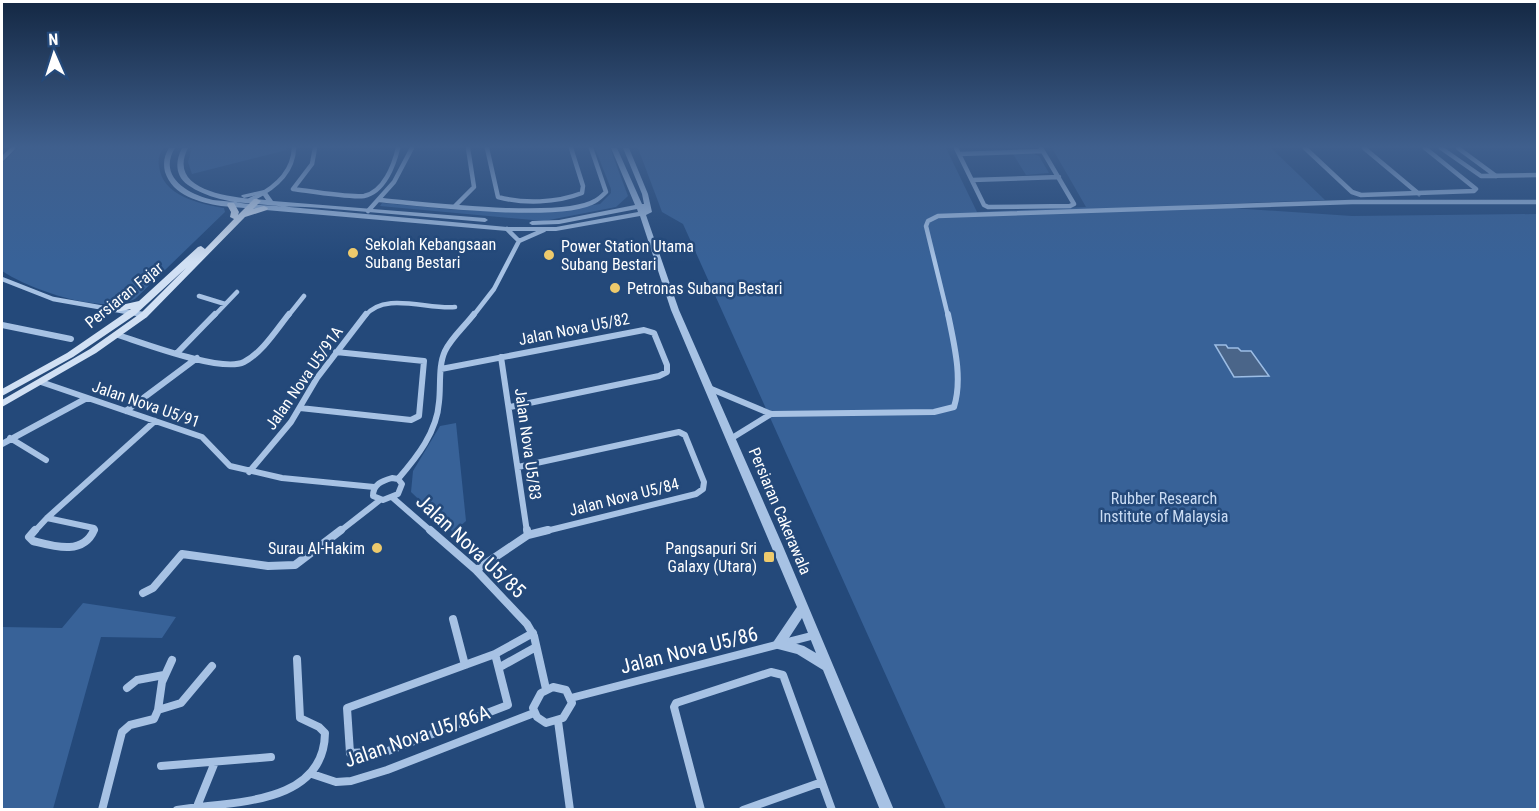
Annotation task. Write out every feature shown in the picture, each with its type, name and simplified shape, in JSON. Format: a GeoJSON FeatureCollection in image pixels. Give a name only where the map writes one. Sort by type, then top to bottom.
{"type":"FeatureCollection","features":[{"type":"Feature","properties":{"kind":"main road"},"geometry":{"type":"LineString","coordinates":[[2,404],[118,334],[144,315],[254,200]]}},
{"type":"Feature","properties":{"kind":"main road"},"geometry":{"type":"LineString","coordinates":[[232,201],[238,217]]}},
{"type":"Feature","properties":{"kind":"main road"},"geometry":{"type":"LineString","coordinates":[[238,217],[267,205]]}},
{"type":"Feature","properties":{"kind":"main road","name":"Persiaran Fajar"},"geometry":{"type":"LineString","coordinates":[[2,393],[70,355],[132,313],[238,217]]}},
{"type":"Feature","properties":{"kind":"main road"},"geometry":{"type":"LineString","coordinates":[[108,330],[116,318],[111,310],[124,309],[148,300]]}},
{"type":"Feature","properties":{"kind":"street"},"geometry":{"type":"LineString","coordinates":[[177,186],[196,198],[254,200],[267,205],[544,230],[615,218],[644,209]]}},
{"type":"Feature","properties":{"kind":"street"},"geometry":{"type":"LineString","coordinates":[[195,186],[232,201],[254,200],[267,205],[538,224],[620,210],[644,209]]}},
{"type":"Feature","properties":{"kind":"street"},"geometry":{"type":"LineString","coordinates":[[254,200],[271,186]]}},
{"type":"Feature","properties":{"kind":"street"},"geometry":{"type":"LineString","coordinates":[[295,186],[293,189],[363,196],[373,193],[379,186]]}},
{"type":"Feature","properties":{"kind":"street"},"geometry":{"type":"LineString","coordinates":[[368,211],[390,186]]}},
{"type":"Feature","properties":{"kind":"street"},"geometry":{"type":"LineString","coordinates":[[456,206],[474,186]]}},
{"type":"Feature","properties":{"kind":"street"},"geometry":{"type":"LineString","coordinates":[[495,186],[500,198],[545,199],[568,198],[582,193],[583,186]]}},
{"type":"Feature","properties":{"kind":"street"},"geometry":{"type":"LineString","coordinates":[[380,200],[507,210],[551,210],[595,203],[605,197],[604,186]]}},
{"type":"Feature","properties":{"kind":"street","name":"Persiaran Cakerawala"},"geometry":{"type":"LineString","coordinates":[[630,186],[644,209]]}},
{"type":"Feature","properties":{"kind":"street","name":"Persiaran Cakerawala"},"geometry":{"type":"LineString","coordinates":[[642,186],[645,194],[644,209],[647,226],[675,310],[732,438],[887,810]]}},
{"type":"Feature","properties":{"kind":"street"},"geometry":{"type":"LineString","coordinates":[[975,186],[984,205],[988,207],[1070,206],[1074,201],[1065,186]]}},
{"type":"Feature","properties":{"kind":"street"},"geometry":{"type":"LineString","coordinates":[[1345,186],[1352,192],[1371,196],[1474,191],[1476,189],[1472,186]]}},
{"type":"Feature","properties":{"kind":"street"},"geometry":{"type":"LineString","coordinates":[[1409,186],[1419,194]]}},
{"type":"Feature","properties":{"kind":"street"},"geometry":{"type":"LineString","coordinates":[[620,210],[634,195]]}},
{"type":"Feature","properties":{"kind":"street"},"geometry":{"type":"LineString","coordinates":[[709,388],[771,414],[934,412],[954,407],[960,396],[957,361],[927,226],[928,221],[938,216],[1352,202],[1538,202]]}},
{"type":"Feature","properties":{"kind":"street"},"geometry":{"type":"LineString","coordinates":[[615,218],[647,226]]}},
{"type":"Feature","properties":{"kind":"street"},"geometry":{"type":"LineString","coordinates":[[507,228],[519,241]]}},
{"type":"Feature","properties":{"kind":"street"},"geometry":{"type":"LineString","coordinates":[[398,479],[423,447],[435,424],[441,369],[446,349],[494,289],[519,241],[544,230]]}},
{"type":"Feature","properties":{"kind":"street"},"geometry":{"type":"LineString","coordinates":[[2,279],[21,289],[60,301],[144,315]]}},
{"type":"Feature","properties":{"kind":"street"},"geometry":{"type":"LineString","coordinates":[[177,352],[237,292]]}},
{"type":"Feature","properties":{"kind":"street"},"geometry":{"type":"LineString","coordinates":[[200,296],[225,304]]}},
{"type":"Feature","properties":{"kind":"street"},"geometry":{"type":"LineString","coordinates":[[118,334],[224,365],[246,362],[304,296]]}},
{"type":"Feature","properties":{"kind":"street","name":"Jalan Nova U5/91A"},"geometry":{"type":"LineString","coordinates":[[249,472],[277,440],[300,408],[317,378],[371,308],[377,305],[455,307]]}},
{"type":"Feature","properties":{"kind":"street"},"geometry":{"type":"LineString","coordinates":[[2,325],[71,339]]}},
{"type":"Feature","properties":{"kind":"street","name":"Jalan Nova U5/82"},"geometry":{"type":"LineString","coordinates":[[441,369],[644,330],[654,333],[667,365],[667,372],[659,376],[510,407]]}},
{"type":"Feature","properties":{"kind":"street"},"geometry":{"type":"LineString","coordinates":[[300,408],[411,420],[417,418],[420,412],[424,361],[336,352]]}},
{"type":"Feature","properties":{"kind":"street","name":"Jalan Nova U5/83"},"geometry":{"type":"LineString","coordinates":[[501,357],[528,535]]}},
{"type":"Feature","properties":{"kind":"street"},"geometry":{"type":"LineString","coordinates":[[126,411],[197,358]]}},
{"type":"Feature","properties":{"kind":"street","name":"Jalan Nova U5/91"},"geometry":{"type":"LineString","coordinates":[[41,382],[202,438],[230,466],[249,472],[282,478],[374,487]]}},
{"type":"Feature","properties":{"kind":"street"},"geometry":{"type":"LineString","coordinates":[[2,444],[87,398]]}},
{"type":"Feature","properties":{"kind":"street"},"geometry":{"type":"LineString","coordinates":[[732,438],[771,414]]}},
{"type":"Feature","properties":{"kind":"street"},"geometry":{"type":"LineString","coordinates":[[47,518],[94,528],[95,530],[81,546],[73,549],[30,540],[30,534],[47,518],[155,421]]}},
{"type":"Feature","properties":{"kind":"street","name":"Jalan Nova U5/84"},"geometry":{"type":"LineString","coordinates":[[476,570],[528,535],[696,494],[703,489],[704,482],[685,435],[679,432],[518,467]]}},
{"type":"Feature","properties":{"kind":"street"},"geometry":{"type":"LineString","coordinates":[[10,438],[46,460]]}},
{"type":"Feature","properties":{"kind":"street"},"geometry":{"type":"LineString","coordinates":[[380,500],[373,496],[374,487],[385,479],[398,479]]}},
{"type":"Feature","properties":{"kind":"street"},"geometry":{"type":"LineString","coordinates":[[143,593],[153,588],[182,554],[268,566],[295,565],[380,500],[393,498],[402,489],[402,484],[398,479]]}},
{"type":"Feature","properties":{"kind":"street","name":"Jalan Nova U5/85"},"geometry":{"type":"LineString","coordinates":[[393,498],[476,570],[527,624],[533,633],[546,689]]}},
{"type":"Feature","properties":{"kind":"street"},"geometry":{"type":"LineString","coordinates":[[803,608],[778,644],[800,650],[827,666]]}},
{"type":"Feature","properties":{"kind":"street"},"geometry":{"type":"LineString","coordinates":[[453,619],[465,665]]}},
{"type":"Feature","properties":{"kind":"street"},"geometry":{"type":"LineString","coordinates":[[495,654],[508,705],[388,752],[350,753],[347,708],[495,654],[533,633]]}},
{"type":"Feature","properties":{"kind":"street","name":"Jalan Nova U5/86"},"geometry":{"type":"LineString","coordinates":[[571,698],[815,635]]}},
{"type":"Feature","properties":{"kind":"street"},"geometry":{"type":"LineString","coordinates":[[500,667],[536,647]]}},
{"type":"Feature","properties":{"kind":"street"},"geometry":{"type":"LineString","coordinates":[[177,810],[198,804],[274,796],[290,790],[312,774],[321,757],[325,733],[322,729],[300,718],[297,659]]}},
{"type":"Feature","properties":{"kind":"street"},"geometry":{"type":"LineString","coordinates":[[102,810],[122,732],[130,726],[154,718],[158,710],[164,675],[172,660]]}},
{"type":"Feature","properties":{"kind":"street"},"geometry":{"type":"LineString","coordinates":[[158,710],[181,703],[212,666]]}},
{"type":"Feature","properties":{"kind":"street"},"geometry":{"type":"LineString","coordinates":[[701,810],[674,707],[675,703],[771,672],[783,675],[832,810]]}},
{"type":"Feature","properties":{"kind":"street"},"geometry":{"type":"LineString","coordinates":[[128,688],[137,680],[164,675]]}},
{"type":"Feature","properties":{"kind":"street"},"geometry":{"type":"LineString","coordinates":[[553,687],[565,689],[571,698],[568,714],[558,721],[546,723],[534,713],[534,702],[546,689],[553,687]]}},
{"type":"Feature","properties":{"kind":"street","name":"Jalan Nova U5/86A"},"geometry":{"type":"LineString","coordinates":[[312,774],[336,782],[351,781],[387,770],[534,713]]}},
{"type":"Feature","properties":{"kind":"street"},"geometry":{"type":"LineString","coordinates":[[558,721],[570,810]]}},
{"type":"Feature","properties":{"kind":"street"},"geometry":{"type":"LineString","coordinates":[[161,766],[271,757]]}},
{"type":"Feature","properties":{"kind":"street"},"geometry":{"type":"LineString","coordinates":[[198,804],[215,762]]}},
{"type":"Feature","properties":{"kind":"street"},"geometry":{"type":"LineString","coordinates":[[743,810],[822,782]]}},
{"type":"Feature","properties":{"kind":"green space"},"geometry":{"type":"Polygon","coordinates":[[[2,186],[168,186],[194,201],[224,208],[225,212],[135,299],[121,303],[104,304],[67,298],[30,286],[2,271],[2,186]]]}},
{"type":"Feature","properties":{"kind":"green space"},"geometry":{"type":"Polygon","coordinates":[[[610,186],[624,186],[628,196],[616,207],[544,221],[380,206],[382,203],[458,210],[549,212],[600,204],[611,193],[610,186]]]}},
{"type":"Feature","properties":{"kind":"green space","name":"Rubber Research Institute of Malaysia"},"geometry":{"type":"Polygon","coordinates":[[[652,186],[964,186],[977,212],[1086,207],[1074,186],[1310,186],[1325,200],[1188,205],[1352,216],[1537,214],[1537,809],[946,809],[683,224],[662,212],[652,186]]]}},
{"type":"Feature","properties":{"kind":"green space"},"geometry":{"type":"Polygon","coordinates":[[[456,423],[466,521],[453,532],[411,492],[413,471],[440,426],[456,423]]]}},
{"type":"Feature","properties":{"kind":"green space"},"geometry":{"type":"Polygon","coordinates":[[[83,603],[176,617],[162,638],[101,637],[53,809],[2,809],[2,627],[62,628],[83,603]]]}},
{"type":"Feature","properties":{"kind":"shaded area"},"geometry":{"type":"Polygon","coordinates":[[[1215,345],[1226,345],[1228,348],[1251,351],[1269,376],[1234,377],[1215,345]]]}},
{"type":"Feature","properties":{"kind":"place","name":"Sekolah Kebangsaan Subang Bestari"},"geometry":{"type":"Point","coordinates":[353,253]}},
{"type":"Feature","properties":{"kind":"place","name":"Power Station Utama Subang Bestari"},"geometry":{"type":"Point","coordinates":[549,255]}},
{"type":"Feature","properties":{"kind":"place","name":"Petronas Subang Bestari"},"geometry":{"type":"Point","coordinates":[615,288]}},
{"type":"Feature","properties":{"kind":"place","name":"Surau Al-Hakim"},"geometry":{"type":"Point","coordinates":[377,548]}},
{"type":"Feature","properties":{"kind":"place","name":"Pangsapuri Sri Galaxy (Utara)"},"geometry":{"type":"Point","coordinates":[769,557]}}]}
